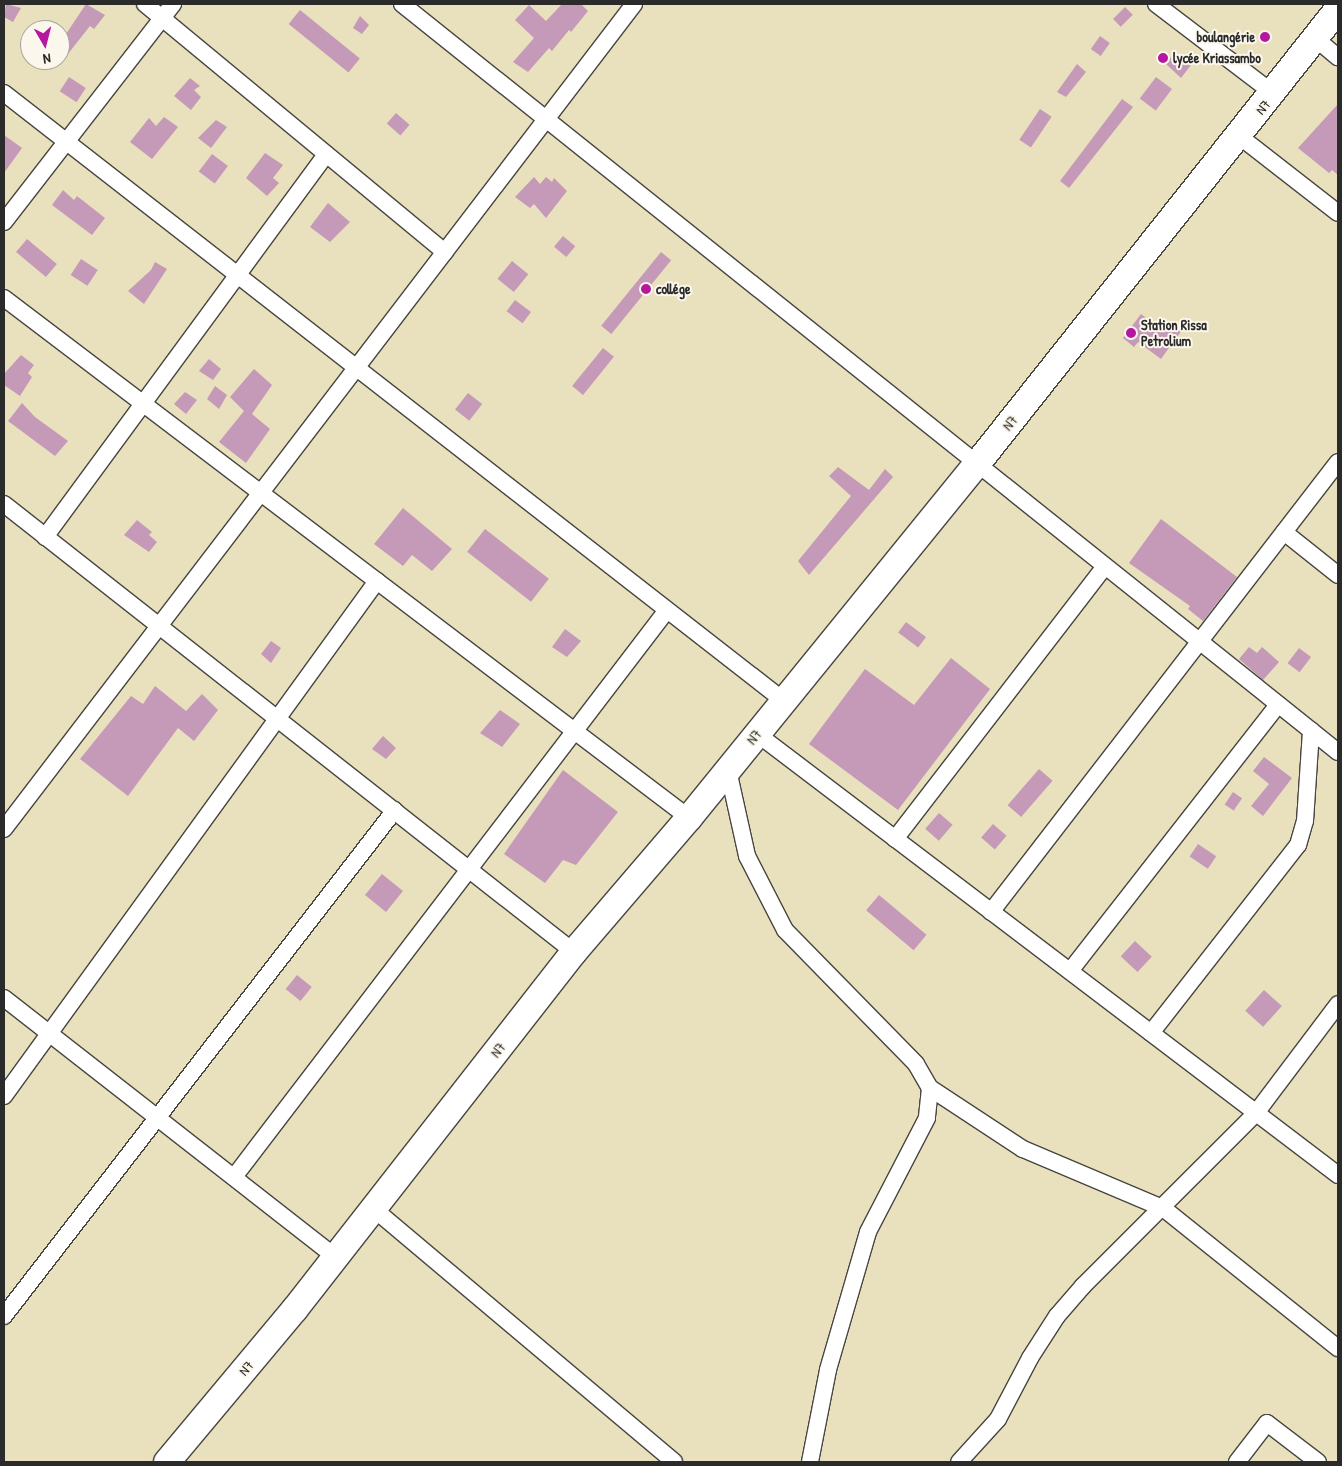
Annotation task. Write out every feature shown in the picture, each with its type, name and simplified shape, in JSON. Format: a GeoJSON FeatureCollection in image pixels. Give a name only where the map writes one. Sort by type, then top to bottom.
{"type":"FeatureCollection","features":[{"type":"Feature","properties":{"kind":"main road","name":"N7"},"geometry":{"type":"LineString","coordinates":[[167,1462],[336,1257],[574,952],[689,818],[756,733],[977,464],[1338,9]]}},
{"type":"Feature","properties":{"kind":"street"},"geometry":{"type":"LineString","coordinates":[[145,4],[445,252]]}},
{"type":"Feature","properties":{"kind":"street"},"geometry":{"type":"LineString","coordinates":[[4,222],[173,4]]}},
{"type":"Feature","properties":{"kind":"street"},"geometry":{"type":"LineString","coordinates":[[402,4],[1338,752]]}},
{"type":"Feature","properties":{"kind":"street"},"geometry":{"type":"LineString","coordinates":[[4,828],[634,4]]}},
{"type":"Feature","properties":{"kind":"street"},"geometry":{"type":"LineString","coordinates":[[1156,4],[1273,93]]}},
{"type":"Feature","properties":{"kind":"street"},"geometry":{"type":"LineString","coordinates":[[1315,38],[1338,56]]}},
{"type":"Feature","properties":{"kind":"street"},"geometry":{"type":"LineString","coordinates":[[4,93],[783,700]]}},
{"type":"Feature","properties":{"kind":"street"},"geometry":{"type":"LineString","coordinates":[[1239,136],[1338,213]]}},
{"type":"Feature","properties":{"kind":"street"},"geometry":{"type":"LineString","coordinates":[[45,536],[326,154]]}},
{"type":"Feature","properties":{"kind":"street"},"geometry":{"type":"LineString","coordinates":[[4,298],[261,491],[376,581],[576,729],[689,818]]}},
{"type":"Feature","properties":{"kind":"street"},"geometry":{"type":"LineString","coordinates":[[991,912],[1338,462]]}},
{"type":"Feature","properties":{"kind":"street"},"geometry":{"type":"LineString","coordinates":[[4,504],[574,952]]}},
{"type":"Feature","properties":{"kind":"street"},"geometry":{"type":"LineString","coordinates":[[1284,532],[1338,575]]}},
{"type":"Feature","properties":{"kind":"street"},"geometry":{"type":"LineString","coordinates":[[895,839],[1105,566]]}},
{"type":"Feature","properties":{"kind":"street"},"geometry":{"type":"LineString","coordinates":[[4,1096],[376,581]]}},
{"type":"Feature","properties":{"kind":"street"},"geometry":{"type":"LineString","coordinates":[[234,1177],[667,610]]}},
{"type":"Feature","properties":{"kind":"street"},"geometry":{"type":"LineString","coordinates":[[1070,971],[1278,705]]}},
{"type":"Feature","properties":{"kind":"street"},"geometry":{"type":"LineString","coordinates":[[1151,1033],[1298,844],[1305,821],[1311,730]]}},
{"type":"Feature","properties":{"kind":"street"},"geometry":{"type":"LineString","coordinates":[[756,733],[1338,1175]]}},
{"type":"Feature","properties":{"kind":"street"},"geometry":{"type":"LineString","coordinates":[[728,770],[748,856],[785,930],[916,1064],[930,1088],[1023,1149],[1163,1208],[1338,1348]]}},
{"type":"Feature","properties":{"kind":"street"},"geometry":{"type":"LineString","coordinates":[[4,1316],[395,810]]}},
{"type":"Feature","properties":{"kind":"street"},"geometry":{"type":"LineString","coordinates":[[4,998],[336,1257]]}},
{"type":"Feature","properties":{"kind":"street"},"geometry":{"type":"LineString","coordinates":[[959,1462],[998,1419],[1057,1316],[1256,1113],[1338,1004]]}},
{"type":"Feature","properties":{"kind":"street"},"geometry":{"type":"LineString","coordinates":[[810,1462],[828,1370],[868,1232],[928,1118],[930,1088]]}},
{"type":"Feature","properties":{"kind":"street"},"geometry":{"type":"LineString","coordinates":[[374,1209],[674,1462]]}},
{"type":"Feature","properties":{"kind":"street"},"geometry":{"type":"LineString","coordinates":[[1236,1462],[1267,1423],[1318,1462]]}},
{"type":"Feature","properties":{"kind":"building"},"geometry":{"type":"Polygon","coordinates":[[[6,4],[21,8],[13,22],[4,17],[6,4]]]}},
{"type":"Feature","properties":{"kind":"building"},"geometry":{"type":"Polygon","coordinates":[[[86,4],[105,15],[94,29],[90,26],[70,51],[70,28],[86,4]]]}},
{"type":"Feature","properties":{"kind":"building"},"geometry":{"type":"Polygon","coordinates":[[[562,4],[581,4],[588,11],[571,32],[569,30],[552,51],[549,48],[528,72],[513,62],[534,38],[515,20],[529,5],[546,21],[562,4]]]}},
{"type":"Feature","properties":{"kind":"building"},"geometry":{"type":"Polygon","coordinates":[[[1125,7],[1133,15],[1121,27],[1113,19],[1125,7]]]}},
{"type":"Feature","properties":{"kind":"building"},"geometry":{"type":"Polygon","coordinates":[[[300,10],[360,58],[349,72],[289,24],[300,10]]]}},
{"type":"Feature","properties":{"kind":"building"},"geometry":{"type":"Polygon","coordinates":[[[360,16],[369,25],[362,34],[353,28],[360,16]]]}},
{"type":"Feature","properties":{"kind":"building"},"geometry":{"type":"Polygon","coordinates":[[[1100,36],[1110,43],[1101,56],[1091,49],[1100,36]]]}},
{"type":"Feature","properties":{"kind":"building"},"geometry":{"type":"Polygon","coordinates":[[[1174,53],[1191,65],[1181,78],[1166,64],[1174,53]]]}},
{"type":"Feature","properties":{"kind":"building"},"geometry":{"type":"Polygon","coordinates":[[[1077,64],[1086,72],[1066,97],[1057,92],[1077,64]]]}},
{"type":"Feature","properties":{"kind":"building"},"geometry":{"type":"Polygon","coordinates":[[[69,77],[86,88],[77,102],[60,91],[69,77]]]}},
{"type":"Feature","properties":{"kind":"building"},"geometry":{"type":"Polygon","coordinates":[[[1156,77],[1172,89],[1156,111],[1140,99],[1156,77]]]}},
{"type":"Feature","properties":{"kind":"building"},"geometry":{"type":"Polygon","coordinates":[[[190,78],[200,86],[194,90],[201,97],[191,110],[174,96],[190,78]]]}},
{"type":"Feature","properties":{"kind":"building"},"geometry":{"type":"Polygon","coordinates":[[[1122,99],[1133,107],[1069,188],[1060,181],[1122,99]]]}},
{"type":"Feature","properties":{"kind":"building"},"geometry":{"type":"Polygon","coordinates":[[[1338,104],[1338,175],[1332,170],[1329,173],[1298,148],[1338,104]]]}},
{"type":"Feature","properties":{"kind":"building"},"geometry":{"type":"Polygon","coordinates":[[[1040,109],[1052,117],[1031,148],[1019,140],[1040,109]]]}},
{"type":"Feature","properties":{"kind":"building"},"geometry":{"type":"Polygon","coordinates":[[[396,113],[410,125],[400,135],[387,124],[396,113]]]}},
{"type":"Feature","properties":{"kind":"building"},"geometry":{"type":"Polygon","coordinates":[[[164,117],[178,127],[152,159],[130,142],[149,118],[156,126],[164,117]]]}},
{"type":"Feature","properties":{"kind":"building"},"geometry":{"type":"Polygon","coordinates":[[[216,120],[227,127],[211,148],[198,138],[216,120]]]}},
{"type":"Feature","properties":{"kind":"building"},"geometry":{"type":"Polygon","coordinates":[[[4,135],[22,148],[4,173],[4,135]]]}},
{"type":"Feature","properties":{"kind":"building"},"geometry":{"type":"Polygon","coordinates":[[[265,153],[283,165],[273,178],[279,183],[267,196],[246,178],[265,153]]]}},
{"type":"Feature","properties":{"kind":"building"},"geometry":{"type":"Polygon","coordinates":[[[212,154],[228,166],[215,184],[199,172],[212,154]]]}},
{"type":"Feature","properties":{"kind":"building"},"geometry":{"type":"Polygon","coordinates":[[[534,177],[540,184],[546,177],[552,182],[554,178],[567,191],[546,218],[534,204],[530,208],[515,197],[534,177]]]}},
{"type":"Feature","properties":{"kind":"building"},"geometry":{"type":"Polygon","coordinates":[[[63,190],[74,200],[77,196],[105,218],[92,235],[52,205],[63,190]]]}},
{"type":"Feature","properties":{"kind":"building"},"geometry":{"type":"Polygon","coordinates":[[[328,203],[350,222],[330,242],[310,227],[328,203]]]}},
{"type":"Feature","properties":{"kind":"building"},"geometry":{"type":"Polygon","coordinates":[[[563,236],[575,246],[566,257],[554,247],[563,236]]]}},
{"type":"Feature","properties":{"kind":"building"},"geometry":{"type":"Polygon","coordinates":[[[27,239],[57,264],[46,277],[16,252],[27,239]]]}},
{"type":"Feature","properties":{"kind":"building"},"geometry":{"type":"Polygon","coordinates":[[[661,252],[671,260],[611,334],[601,326],[661,252]]]}},
{"type":"Feature","properties":{"kind":"building"},"geometry":{"type":"Polygon","coordinates":[[[81,259],[98,270],[87,286],[71,275],[81,259]]]}},
{"type":"Feature","properties":{"kind":"building"},"geometry":{"type":"Polygon","coordinates":[[[512,261],[528,274],[514,292],[498,279],[512,261]]]}},
{"type":"Feature","properties":{"kind":"building"},"geometry":{"type":"Polygon","coordinates":[[[155,262],[167,269],[144,304],[128,291],[151,270],[155,262]]]}},
{"type":"Feature","properties":{"kind":"building"},"geometry":{"type":"Polygon","coordinates":[[[515,300],[531,312],[523,323],[507,311],[515,300]]]}},
{"type":"Feature","properties":{"kind":"building"},"geometry":{"type":"Polygon","coordinates":[[[1141,314],[1164,332],[1171,322],[1182,330],[1161,359],[1138,342],[1134,347],[1123,338],[1141,314]]]}},
{"type":"Feature","properties":{"kind":"building"},"geometry":{"type":"Polygon","coordinates":[[[603,348],[614,357],[583,395],[572,386],[603,348]]]}},
{"type":"Feature","properties":{"kind":"building"},"geometry":{"type":"Polygon","coordinates":[[[21,355],[34,365],[28,373],[32,377],[20,396],[4,385],[4,374],[21,355]]]}},
{"type":"Feature","properties":{"kind":"building"},"geometry":{"type":"Polygon","coordinates":[[[209,359],[221,369],[213,380],[199,371],[209,359]]]}},
{"type":"Feature","properties":{"kind":"building"},"geometry":{"type":"Polygon","coordinates":[[[254,369],[272,385],[252,414],[270,429],[246,463],[219,442],[244,411],[230,397],[254,369]]]}},
{"type":"Feature","properties":{"kind":"building"},"geometry":{"type":"Polygon","coordinates":[[[215,386],[227,395],[219,409],[207,399],[215,386]]]}},
{"type":"Feature","properties":{"kind":"building"},"geometry":{"type":"Polygon","coordinates":[[[185,392],[197,400],[186,414],[174,404],[185,392]]]}},
{"type":"Feature","properties":{"kind":"building"},"geometry":{"type":"Polygon","coordinates":[[[468,393],[482,404],[469,421],[455,410],[468,393]]]}},
{"type":"Feature","properties":{"kind":"building"},"geometry":{"type":"Polygon","coordinates":[[[22,403],[35,417],[68,441],[55,456],[8,421],[22,403]]]}},
{"type":"Feature","properties":{"kind":"building"},"geometry":{"type":"Polygon","coordinates":[[[838,467],[869,490],[885,469],[893,477],[809,575],[798,561],[851,496],[829,476],[838,467]]]}},
{"type":"Feature","properties":{"kind":"building"},"geometry":{"type":"Polygon","coordinates":[[[403,508],[452,549],[432,571],[412,555],[403,566],[374,544],[403,508]]]}},
{"type":"Feature","properties":{"kind":"building"},"geometry":{"type":"Polygon","coordinates":[[[1161,519],[1237,577],[1203,621],[1188,609],[1190,606],[1129,563],[1161,519]]]}},
{"type":"Feature","properties":{"kind":"building"},"geometry":{"type":"Polygon","coordinates":[[[137,520],[152,532],[149,535],[157,542],[149,552],[124,535],[137,520]]]}},
{"type":"Feature","properties":{"kind":"building"},"geometry":{"type":"Polygon","coordinates":[[[485,529],[549,579],[531,602],[467,552],[485,529]]]}},
{"type":"Feature","properties":{"kind":"building"},"geometry":{"type":"Polygon","coordinates":[[[906,622],[926,637],[918,647],[898,632],[906,622]]]}},
{"type":"Feature","properties":{"kind":"building"},"geometry":{"type":"Polygon","coordinates":[[[565,629],[581,641],[567,657],[552,647],[565,629]]]}},
{"type":"Feature","properties":{"kind":"building"},"geometry":{"type":"Polygon","coordinates":[[[271,641],[281,648],[271,663],[261,654],[271,641]]]}},
{"type":"Feature","properties":{"kind":"building"},"geometry":{"type":"Polygon","coordinates":[[[1249,647],[1257,653],[1262,647],[1279,662],[1263,680],[1239,659],[1249,647]]]}},
{"type":"Feature","properties":{"kind":"building"},"geometry":{"type":"Polygon","coordinates":[[[1299,648],[1311,657],[1300,672],[1288,663],[1299,648]]]}},
{"type":"Feature","properties":{"kind":"building"},"geometry":{"type":"Polygon","coordinates":[[[951,658],[990,689],[898,810],[809,744],[865,669],[914,705],[951,658]]]}},
{"type":"Feature","properties":{"kind":"building"},"geometry":{"type":"Polygon","coordinates":[[[155,686],[186,711],[202,694],[218,710],[194,741],[178,728],[128,796],[80,759],[131,696],[143,704],[155,686]]]}},
{"type":"Feature","properties":{"kind":"building"},"geometry":{"type":"Polygon","coordinates":[[[500,710],[520,724],[502,747],[480,733],[500,710]]]}},
{"type":"Feature","properties":{"kind":"building"},"geometry":{"type":"Polygon","coordinates":[[[383,736],[396,748],[386,759],[372,749],[383,736]]]}},
{"type":"Feature","properties":{"kind":"building"},"geometry":{"type":"Polygon","coordinates":[[[1264,757],[1292,778],[1263,816],[1251,806],[1269,784],[1253,771],[1264,757]]]}},
{"type":"Feature","properties":{"kind":"building"},"geometry":{"type":"Polygon","coordinates":[[[1039,769],[1053,781],[1021,817],[1008,805],[1039,769]]]}},
{"type":"Feature","properties":{"kind":"building"},"geometry":{"type":"Polygon","coordinates":[[[563,770],[618,812],[576,865],[563,860],[545,883],[504,854],[563,770]]]}},
{"type":"Feature","properties":{"kind":"building"},"geometry":{"type":"Polygon","coordinates":[[[1233,792],[1242,798],[1234,811],[1225,804],[1233,792]]]}},
{"type":"Feature","properties":{"kind":"building"},"geometry":{"type":"Polygon","coordinates":[[[939,813],[953,825],[939,841],[925,829],[939,813]]]}},
{"type":"Feature","properties":{"kind":"building"},"geometry":{"type":"Polygon","coordinates":[[[993,824],[1007,836],[995,849],[981,838],[993,824]]]}},
{"type":"Feature","properties":{"kind":"building"},"geometry":{"type":"Polygon","coordinates":[[[1198,844],[1216,856],[1208,869],[1190,856],[1198,844]]]}},
{"type":"Feature","properties":{"kind":"building"},"geometry":{"type":"Polygon","coordinates":[[[382,874],[403,891],[386,912],[365,895],[382,874]]]}},
{"type":"Feature","properties":{"kind":"building"},"geometry":{"type":"Polygon","coordinates":[[[879,895],[926,935],[914,950],[866,910],[879,895]]]}},
{"type":"Feature","properties":{"kind":"building"},"geometry":{"type":"Polygon","coordinates":[[[1135,941],[1152,957],[1137,972],[1121,956],[1135,941]]]}},
{"type":"Feature","properties":{"kind":"building"},"geometry":{"type":"Polygon","coordinates":[[[297,975],[312,987],[300,1001],[286,989],[297,975]]]}},
{"type":"Feature","properties":{"kind":"building"},"geometry":{"type":"Polygon","coordinates":[[[1264,990],[1282,1006],[1263,1027],[1245,1011],[1264,990]]]}},
{"type":"Feature","properties":{"kind":"place","name":"boulangérie"},"geometry":{"type":"Point","coordinates":[1265,37]}},
{"type":"Feature","properties":{"kind":"place","name":"lycée Kriassambo"},"geometry":{"type":"Point","coordinates":[1163,58]}},
{"type":"Feature","properties":{"kind":"place","name":"collége"},"geometry":{"type":"Point","coordinates":[646,289]}},
{"type":"Feature","properties":{"kind":"place","name":"Station Rissa Petrolium"},"geometry":{"type":"Point","coordinates":[1131,333]}}]}
